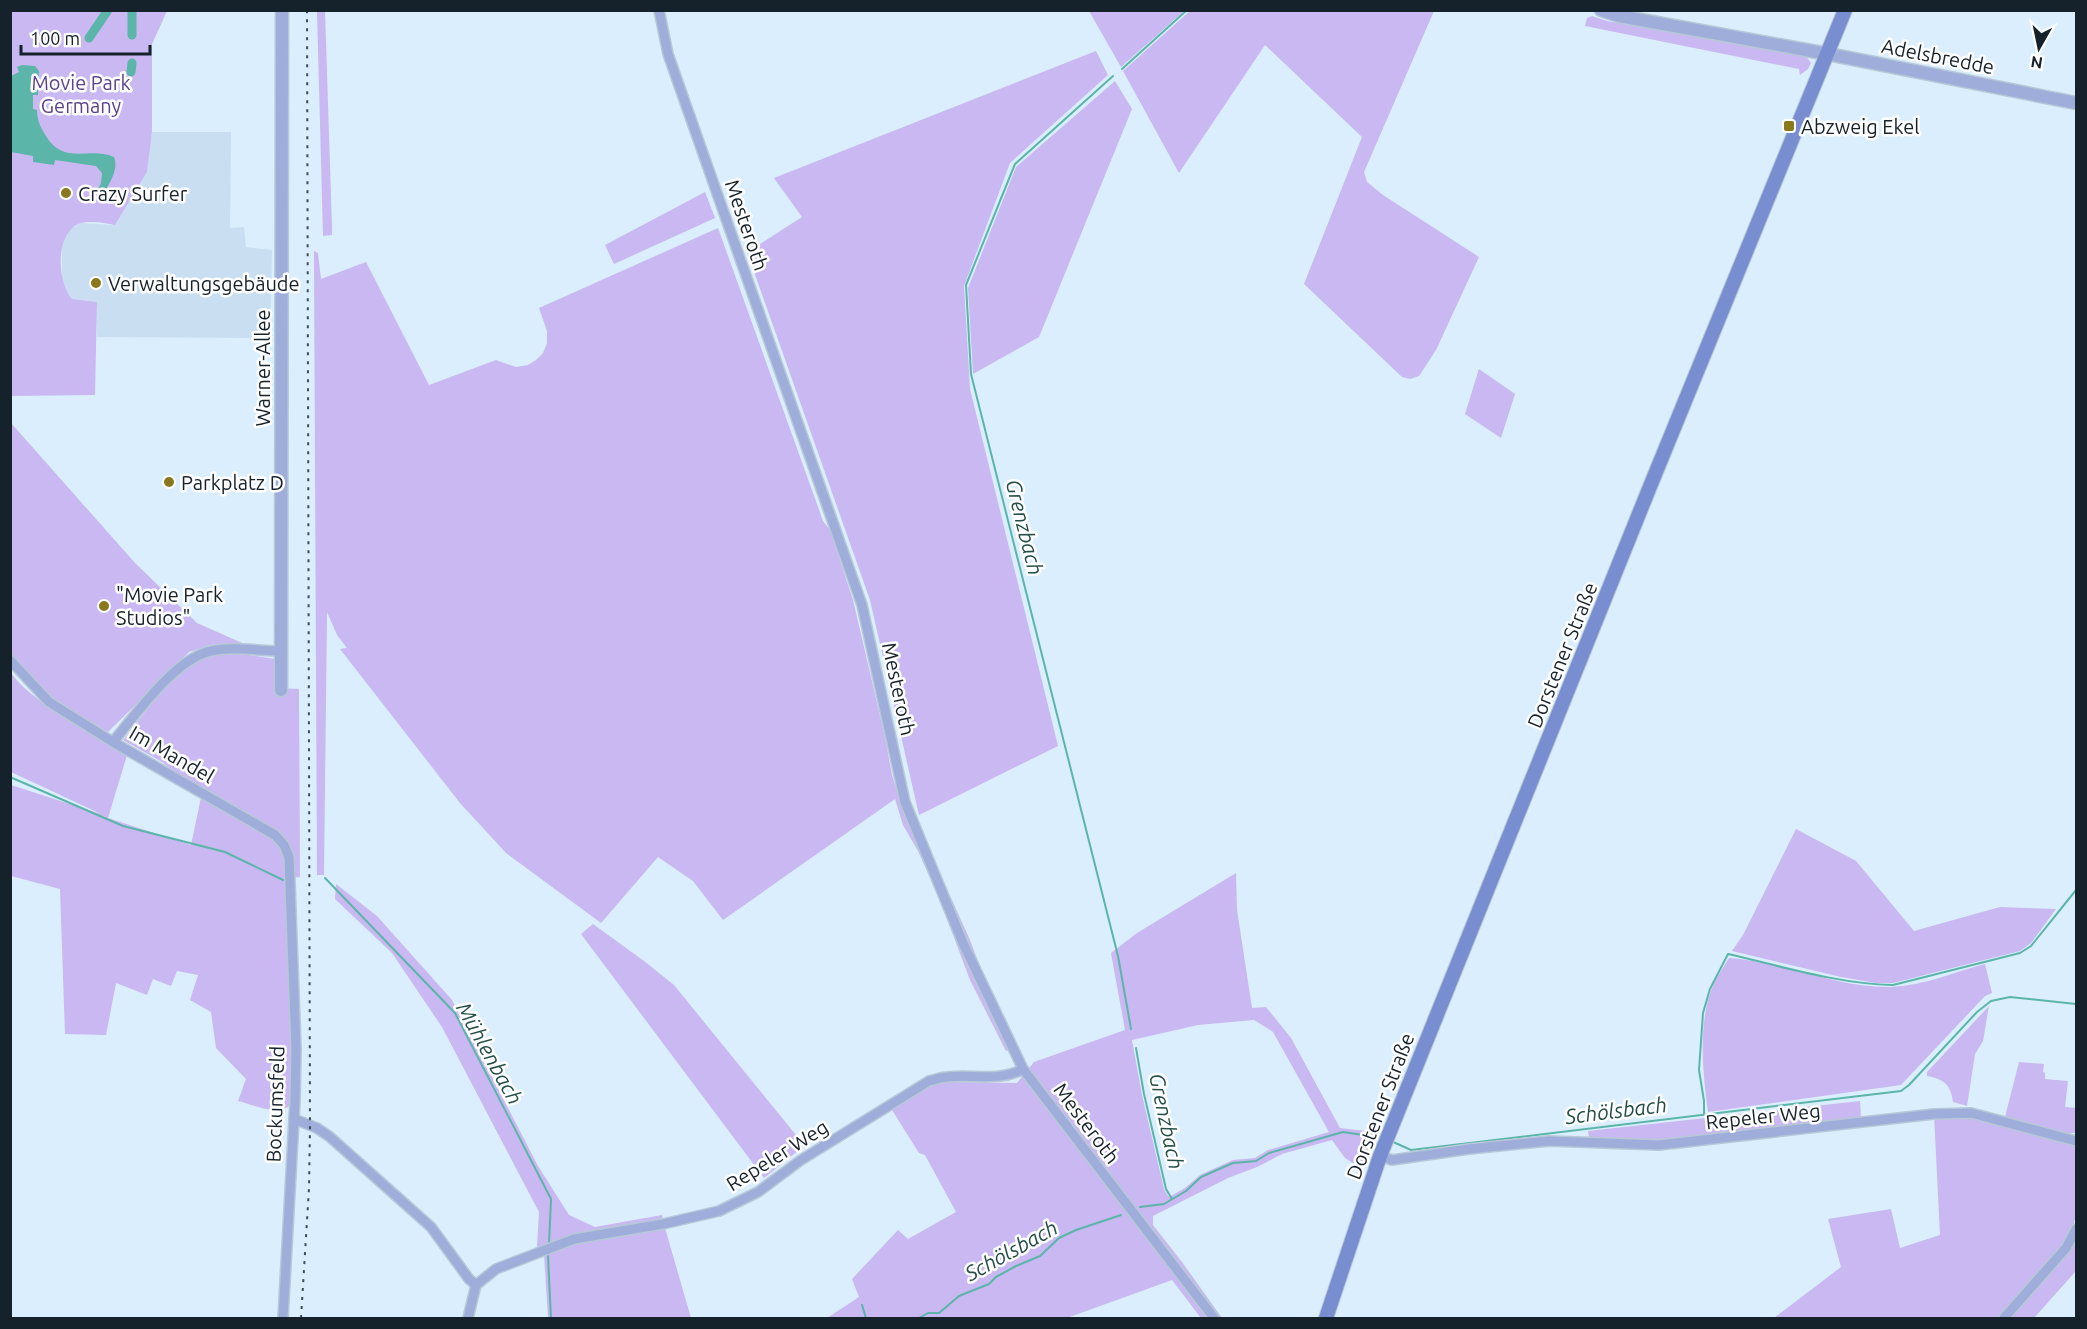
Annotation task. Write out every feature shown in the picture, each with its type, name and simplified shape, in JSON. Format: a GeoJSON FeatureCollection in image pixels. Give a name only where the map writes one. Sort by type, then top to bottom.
{"type":"FeatureCollection","features":[{"type":"Feature","properties":{"kind":"main road","name":"Dorstener Straße"},"geometry":{"type":"LineString","coordinates":[[1326,1318],[1384,1145],[1845,10]]}},
{"type":"Feature","properties":{"kind":"street","name":"Warner-Allee"},"geometry":{"type":"LineString","coordinates":[[282,10],[282,690]]}},
{"type":"Feature","properties":{"kind":"street","name":"Mesteroth"},"geometry":{"type":"LineString","coordinates":[[659,10],[672,65],[862,605],[905,802],[963,943],[1023,1069],[1214,1318]]}},
{"type":"Feature","properties":{"kind":"street","name":"Adelsbredde"},"geometry":{"type":"LineString","coordinates":[[1601,10],[1631,18],[2076,103]]}},
{"type":"Feature","properties":{"kind":"street"},"geometry":{"type":"LineString","coordinates":[[113,742],[158,688],[193,656],[230,648],[281,651]]}},
{"type":"Feature","properties":{"kind":"street","name":"Im Mandel"},"geometry":{"type":"LineString","coordinates":[[10,660],[49,702],[113,742],[275,835],[284,845],[289,857],[290,890]]}},
{"type":"Feature","properties":{"kind":"street","name":"Bockumsfeld"},"geometry":{"type":"LineString","coordinates":[[283,1318],[296,1049],[290,890]]}},
{"type":"Feature","properties":{"kind":"street","name":"Repeler Weg"},"geometry":{"type":"LineString","coordinates":[[476,1285],[496,1269],[574,1239],[663,1224],[719,1211],[758,1192],[801,1161],[929,1082],[946,1077],[1003,1076],[1023,1069]]}},
{"type":"Feature","properties":{"kind":"street","name":"Repeler Weg"},"geometry":{"type":"LineString","coordinates":[[1384,1145],[1392,1160],[1549,1141],[1659,1145],[1943,1114],[1971,1113],[2076,1141]]}},
{"type":"Feature","properties":{"kind":"street"},"geometry":{"type":"LineString","coordinates":[[294,1119],[317,1128],[330,1137],[431,1227],[469,1279],[476,1285],[468,1318]]}},
{"type":"Feature","properties":{"kind":"street"},"geometry":{"type":"LineString","coordinates":[[2004,1318],[2066,1248],[2076,1229]]}},
{"type":"Feature","properties":{"kind":"shaded area"},"geometry":{"type":"Polygon","coordinates":[[[35,66],[39,71],[38,95],[33,95],[33,109],[37,110],[41,127],[53,145],[69,153],[95,153],[114,157],[115,171],[104,193],[98,189],[102,173],[96,166],[55,160],[54,165],[33,162],[33,156],[11,152],[11,76],[19,72],[17,67],[35,66]]]}},
{"type":"Feature","properties":{"kind":"shaded area"},"geometry":{"type":"Polygon","coordinates":[[[152,132],[231,132],[230,228],[244,227],[246,247],[272,250],[270,338],[97,337],[97,302],[72,299],[67,293],[62,283],[62,244],[68,231],[80,223],[115,225],[147,172],[152,132]]]}},
{"type":"Feature","properties":{"kind":"green space"},"geometry":{"type":"Polygon","coordinates":[[[1191,10],[1434,11],[1364,172],[1367,182],[1383,195],[1479,257],[1436,350],[1419,376],[1410,379],[1402,377],[1304,284],[1362,137],[1265,45],[1179,173],[1123,71],[1191,10]]]}},
{"type":"Feature","properties":{"kind":"green space","name":"Movie Park Germany"},"geometry":{"type":"Polygon","coordinates":[[[10,11],[167,11],[152,44],[152,132],[147,172],[115,225],[91,222],[78,224],[65,238],[62,248],[63,282],[72,299],[97,302],[95,395],[11,396],[10,11]]]}},
{"type":"Feature","properties":{"kind":"green space"},"geometry":{"type":"Polygon","coordinates":[[[317,11],[325,11],[332,227],[332,235],[323,236],[317,11]]]}},
{"type":"Feature","properties":{"kind":"green space"},"geometry":{"type":"Polygon","coordinates":[[[1089,11],[1184,11],[1121,67],[1089,11]]]}},
{"type":"Feature","properties":{"kind":"green space"},"geometry":{"type":"Polygon","coordinates":[[[1592,16],[1607,21],[1805,55],[1811,63],[1808,69],[1800,75],[1799,69],[1585,26],[1587,18],[1592,16]]]}},
{"type":"Feature","properties":{"kind":"green space"},"geometry":{"type":"Polygon","coordinates":[[[1096,51],[1108,75],[1010,163],[964,286],[970,389],[1058,746],[919,815],[870,600],[746,249],[760,244],[802,217],[774,178],[1096,51]]]}},
{"type":"Feature","properties":{"kind":"green space"},"geometry":{"type":"Polygon","coordinates":[[[1115,81],[1132,109],[1039,337],[973,374],[968,288],[1016,167],[1115,81]]]}},
{"type":"Feature","properties":{"kind":"green space"},"geometry":{"type":"Polygon","coordinates":[[[705,192],[715,218],[614,264],[605,245],[705,192]]]}},
{"type":"Feature","properties":{"kind":"green space"},"geometry":{"type":"Polygon","coordinates":[[[718,228],[823,521],[830,530],[853,600],[892,775],[905,817],[928,847],[970,940],[1003,1027],[1018,1046],[1006,1051],[970,980],[938,895],[903,825],[895,799],[723,920],[693,881],[658,857],[601,923],[506,853],[460,803],[340,649],[347,648],[337,635],[327,612],[324,875],[317,875],[314,251],[318,253],[321,279],[366,262],[429,385],[496,360],[516,367],[528,365],[543,353],[547,343],[547,331],[539,308],[718,228]]]}},
{"type":"Feature","properties":{"kind":"green space"},"geometry":{"type":"Polygon","coordinates":[[[1479,369],[1515,394],[1501,438],[1465,414],[1479,369]]]}},
{"type":"Feature","properties":{"kind":"green space"},"geometry":{"type":"Polygon","coordinates":[[[10,416],[11,423],[135,563],[197,623],[249,646],[230,643],[210,645],[189,652],[108,732],[50,698],[11,654],[10,416]]]}},
{"type":"Feature","properties":{"kind":"green space"},"geometry":{"type":"Polygon","coordinates":[[[230,652],[275,659],[276,688],[299,689],[300,877],[288,878],[292,995],[292,1104],[280,1110],[266,1109],[238,1101],[246,1079],[216,1048],[211,1012],[190,1000],[198,975],[177,971],[171,986],[153,979],[147,995],[116,983],[106,1035],[65,1034],[60,889],[11,876],[11,785],[101,814],[11,772],[10,671],[31,694],[81,728],[127,755],[108,818],[191,845],[202,793],[162,762],[123,740],[161,692],[195,661],[230,652]]]}},
{"type":"Feature","properties":{"kind":"green space"},"geometry":{"type":"Polygon","coordinates":[[[1796,829],[1856,861],[1914,931],[2000,907],[2056,909],[2031,943],[2020,951],[1893,983],[1876,983],[1841,977],[1732,951],[1743,935],[1796,829]]]}},
{"type":"Feature","properties":{"kind":"green space"},"geometry":{"type":"Polygon","coordinates":[[[1236,873],[1237,910],[1252,1008],[1266,1007],[1291,1038],[1340,1128],[1375,1132],[1363,1160],[1362,1169],[1345,1158],[1332,1140],[1282,1154],[1153,1216],[1153,1225],[1222,1318],[1201,1318],[1172,1280],[1067,1318],[827,1318],[859,1297],[852,1279],[898,1230],[908,1239],[956,1212],[925,1155],[919,1153],[892,1110],[931,1086],[947,1082],[1017,1083],[1034,1062],[1125,1030],[1111,953],[1137,933],[1236,873]],[[1254,1020],[1198,1025],[1132,1040],[1164,1189],[1169,1197],[1185,1188],[1200,1175],[1233,1160],[1255,1158],[1268,1150],[1329,1132],[1273,1032],[1254,1020]]]}},
{"type":"Feature","properties":{"kind":"green space"},"geometry":{"type":"Polygon","coordinates":[[[336,884],[377,916],[452,1000],[538,1166],[569,1215],[595,1227],[662,1215],[663,1220],[552,1241],[552,1252],[577,1242],[665,1228],[691,1318],[548,1318],[544,1254],[537,1247],[539,1212],[442,1027],[392,953],[335,899],[336,884]]]}},
{"type":"Feature","properties":{"kind":"green space"},"geometry":{"type":"Polygon","coordinates":[[[593,924],[674,985],[800,1140],[799,1150],[764,1178],[581,934],[593,924]]]}},
{"type":"Feature","properties":{"kind":"green space"},"geometry":{"type":"Polygon","coordinates":[[[1729,958],[1769,964],[1850,983],[1891,987],[1927,981],[1985,964],[1992,993],[1985,996],[1901,1085],[1708,1112],[1703,1067],[1704,1019],[1713,987],[1729,958]]]}},
{"type":"Feature","properties":{"kind":"green space"},"geometry":{"type":"Polygon","coordinates":[[[1989,1006],[1983,1041],[1975,1054],[1967,1106],[1953,1102],[1946,1084],[1927,1076],[1927,1072],[1989,1006]]]}},
{"type":"Feature","properties":{"kind":"green space"},"geometry":{"type":"Polygon","coordinates":[[[2019,1062],[2044,1064],[2045,1079],[2068,1081],[2065,1107],[2076,1108],[2076,1133],[2061,1133],[2005,1117],[2019,1062]]]}},
{"type":"Feature","properties":{"kind":"green space"},"geometry":{"type":"Polygon","coordinates":[[[1860,1101],[1861,1117],[1659,1140],[1589,1137],[1588,1131],[1860,1101]]]}},
{"type":"Feature","properties":{"kind":"green space"},"geometry":{"type":"Polygon","coordinates":[[[1934,1115],[1972,1117],[2076,1146],[2078,1191],[2076,1216],[2064,1243],[2054,1256],[1997,1318],[1774,1318],[1841,1267],[1828,1219],[1891,1209],[1900,1248],[1940,1235],[1934,1115]]]}},
{"type":"Feature","properties":{"kind":"green space"},"geometry":{"type":"Polygon","coordinates":[[[2076,1236],[2076,1271],[2034,1318],[2007,1318],[2076,1236]]]}},
{"type":"Feature","properties":{"kind":"waterway"},"geometry":{"type":"LineString","coordinates":[[89,38],[108,10]]}},
{"type":"Feature","properties":{"kind":"waterway"},"geometry":{"type":"LineString","coordinates":[[132,10],[132,35]]}},
{"type":"Feature","properties":{"kind":"waterway","name":"Grenzbach"},"geometry":{"type":"LineString","coordinates":[[1122,69],[1187,10]]}},
{"type":"Feature","properties":{"kind":"waterway"},"geometry":{"type":"LineString","coordinates":[[131,72],[132,63]]}},
{"type":"Feature","properties":{"kind":"waterway","name":"Grenzbach"},"geometry":{"type":"LineString","coordinates":[[1113,76],[1015,164],[966,285],[971,374],[1118,956],[1131,1029]]}},
{"type":"Feature","properties":{"kind":"waterway","name":"Mühlenbach"},"geometry":{"type":"LineString","coordinates":[[10,777],[123,826],[225,852],[283,880]]}},
{"type":"Feature","properties":{"kind":"waterway","name":"Mühlenbach"},"geometry":{"type":"LineString","coordinates":[[325,878],[455,1013],[551,1199],[549,1244]]}},
{"type":"Feature","properties":{"kind":"waterway"},"geometry":{"type":"LineString","coordinates":[[1704,1114],[1699,1070],[1703,1013],[1710,989],[1728,954],[1831,978],[1893,985],[2020,953],[2031,946],[2076,890]]}},
{"type":"Feature","properties":{"kind":"waterway","name":"Schölsbach"},"geometry":{"type":"LineString","coordinates":[[1391,1141],[1411,1150],[1901,1091],[1977,1012],[1991,1001],[2010,997],[2076,1004]]}},
{"type":"Feature","properties":{"kind":"waterway","name":"Grenzbach"},"geometry":{"type":"LineString","coordinates":[[1136,1048],[1166,1189],[1172,1199]]}},
{"type":"Feature","properties":{"kind":"waterway","name":"Schölsbach"},"geometry":{"type":"LineString","coordinates":[[1140,1207],[1164,1204],[1186,1191],[1201,1177],[1233,1163],[1256,1161],[1269,1153],[1343,1132],[1383,1138]]}},
{"type":"Feature","properties":{"kind":"waterway","name":"Schölsbach"},"geometry":{"type":"LineString","coordinates":[[919,1318],[928,1313],[939,1313],[959,1296],[989,1284],[996,1277],[1016,1266],[1040,1256],[1059,1238],[1121,1215]]}},
{"type":"Feature","properties":{"kind":"waterway","name":"Mühlenbach"},"geometry":{"type":"LineString","coordinates":[[548,1256],[551,1318]]}},
{"type":"Feature","properties":{"kind":"waterway"},"geometry":{"type":"LineString","coordinates":[[862,1305],[866,1318]]}},
{"type":"Feature","properties":{"kind":"railway"},"geometry":{"type":"LineString","coordinates":[[301,1318],[309,1188],[310,1125],[307,10]]}},
{"type":"Feature","properties":{"kind":"place","name":"Abzweig Ekel"},"geometry":{"type":"Point","coordinates":[1789,126]}},
{"type":"Feature","properties":{"kind":"place","name":"Crazy Surfer"},"geometry":{"type":"Point","coordinates":[66,193]}},
{"type":"Feature","properties":{"kind":"place","name":"Verwaltungsgebäude"},"geometry":{"type":"Point","coordinates":[96,283]}},
{"type":"Feature","properties":{"kind":"place","name":"Parkplatz D"},"geometry":{"type":"Point","coordinates":[169,482]}},
{"type":"Feature","properties":{"kind":"place","name":"\"Movie Park Studios\""},"geometry":{"type":"Point","coordinates":[104,606]}}]}
